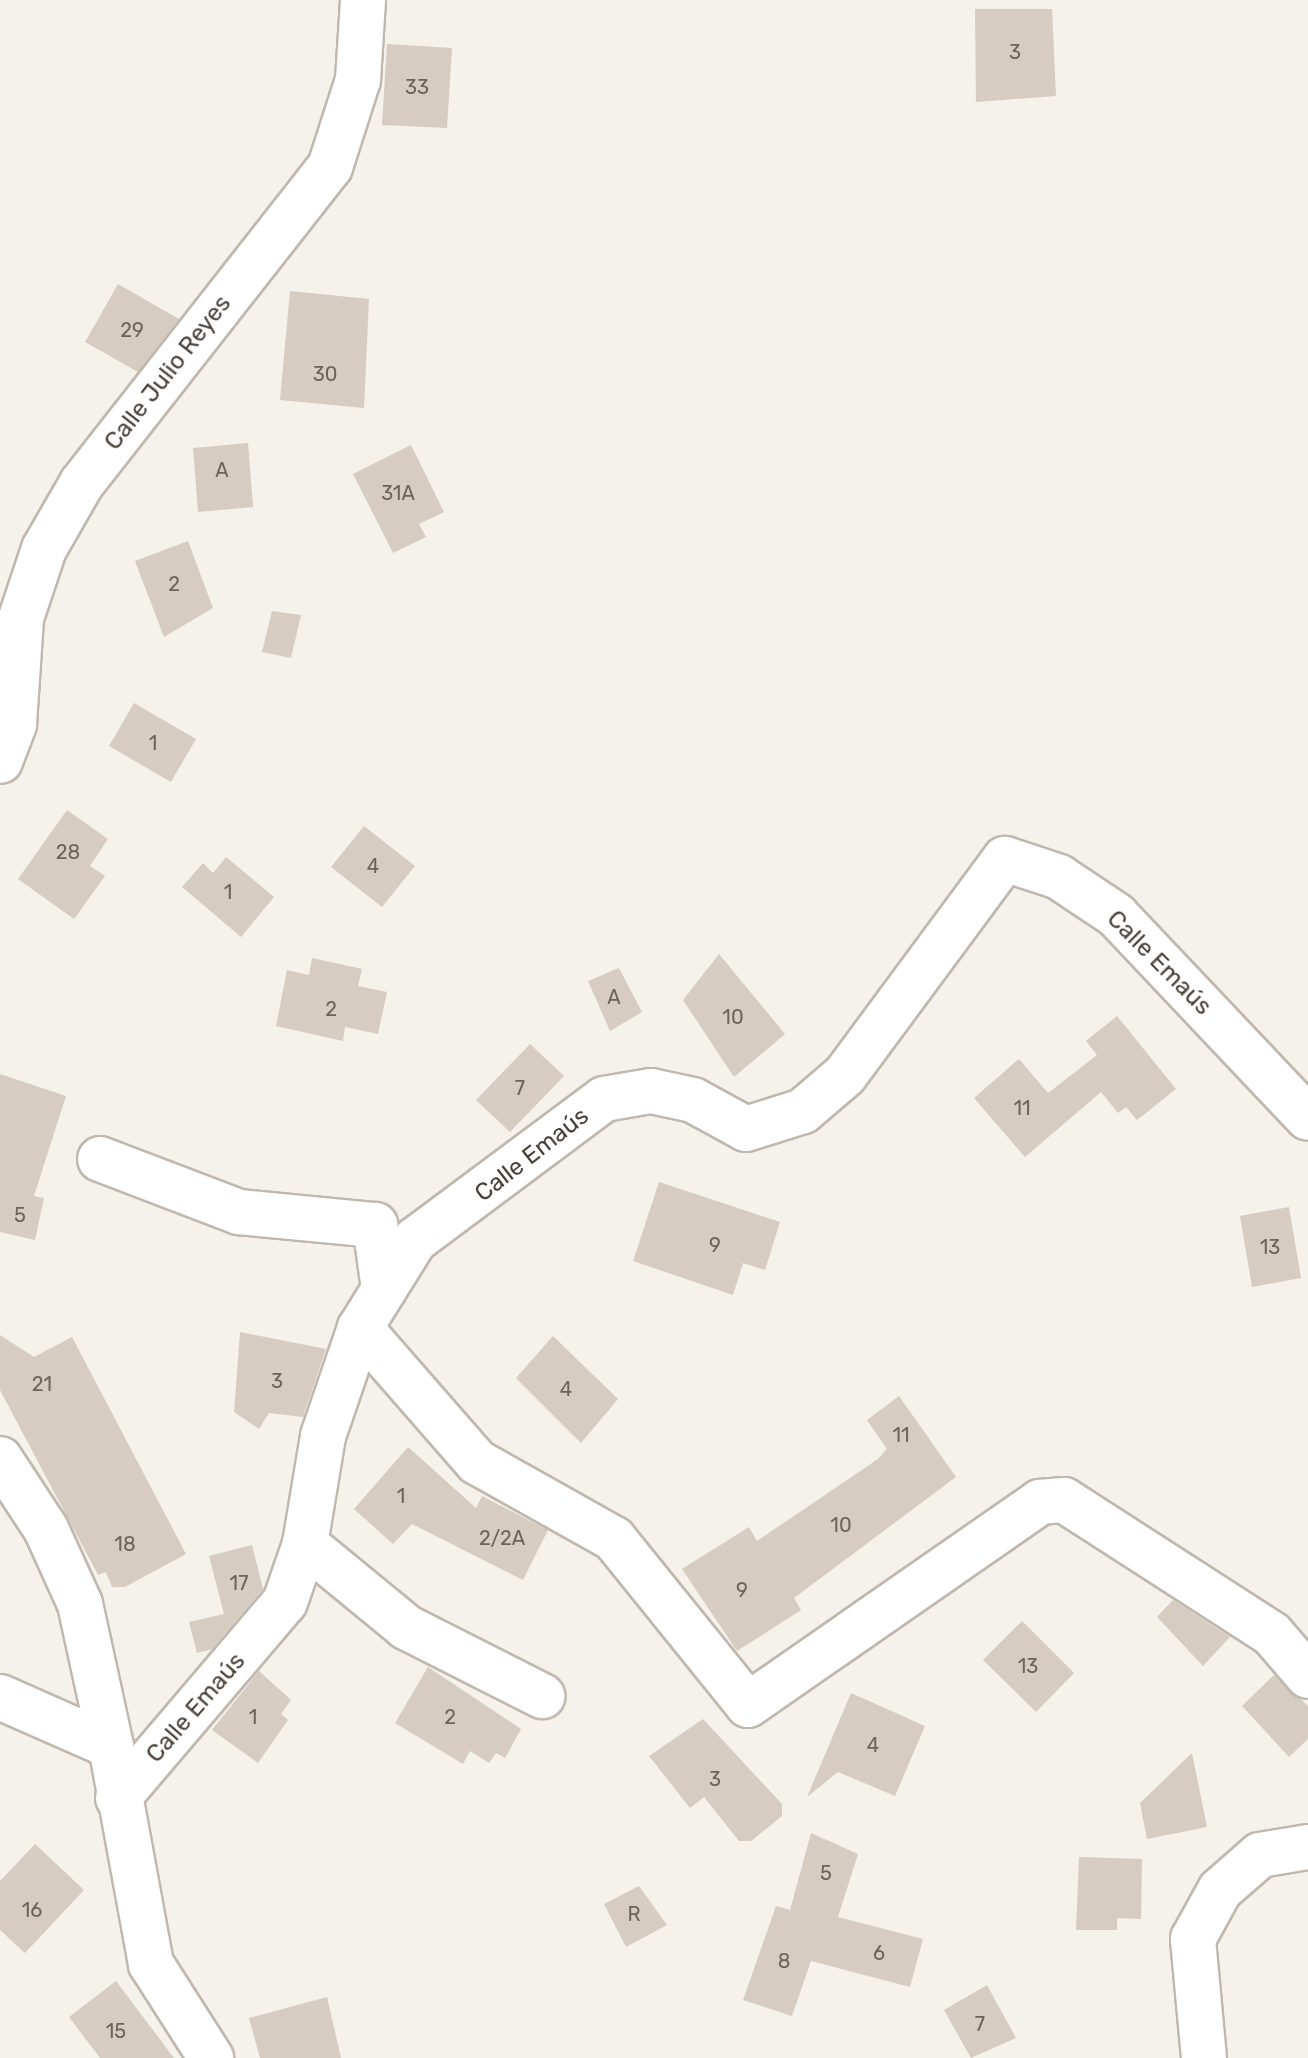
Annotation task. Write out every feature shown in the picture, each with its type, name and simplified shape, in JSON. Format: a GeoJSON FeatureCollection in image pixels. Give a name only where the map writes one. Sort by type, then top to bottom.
{"type":"FeatureCollection","features":[{"type":"Feature","properties":{"kind":"street","name":"Calle Julio Reyes"},"geometry":{"type":"LineString","coordinates":[[0,761],[14,724],[21,618],[44,549],[82,483],[330,167],[358,80],[363,0]]}},
{"type":"Feature","properties":{"kind":"street","name":"Calle Emaús"},"geometry":{"type":"LineString","coordinates":[[118,1798],[285,1602],[305,1544],[323,1436],[360,1328],[415,1240],[604,1099],[665,1094],[746,1129],[803,1111],[845,1075],[1005,859],[1059,877],[1116,915],[1308,1118]]}},
{"type":"Feature","properties":{"kind":"street"},"geometry":{"type":"LineString","coordinates":[[100,1159],[239,1212],[375,1225],[384,1289]]}},
{"type":"Feature","properties":{"kind":"street"},"geometry":{"type":"LineString","coordinates":[[360,1328],[477,1462],[614,1539],[748,1705],[1040,1502],[1064,1500],[1272,1634],[1308,1676]]}},
{"type":"Feature","properties":{"kind":"street"},"geometry":{"type":"LineString","coordinates":[[0,1459],[46,1529],[80,1604],[111,1746],[118,1798],[151,1964],[211,2058]]}},
{"type":"Feature","properties":{"kind":"street"},"geometry":{"type":"LineString","coordinates":[[305,1544],[406,1627],[542,1696]]}},
{"type":"Feature","properties":{"kind":"street"},"geometry":{"type":"LineString","coordinates":[[0,1697],[111,1746]]}},
{"type":"Feature","properties":{"kind":"street"},"geometry":{"type":"LineString","coordinates":[[1204,2058],[1193,1939],[1220,1890],[1260,1855],[1308,1847]]}},
{"type":"Feature","properties":{"kind":"building"},"geometry":{"type":"Polygon","coordinates":[[[975,9],[1052,9],[1056,96],[976,102],[975,9]]]}},
{"type":"Feature","properties":{"kind":"building"},"geometry":{"type":"Polygon","coordinates":[[[387,44],[452,48],[447,128],[382,125],[387,44]]]}},
{"type":"Feature","properties":{"kind":"building"},"geometry":{"type":"Polygon","coordinates":[[[118,284],[179,319],[138,372],[85,342],[118,284]]]}},
{"type":"Feature","properties":{"kind":"building"},"geometry":{"type":"Polygon","coordinates":[[[290,291],[369,299],[364,408],[280,400],[290,291]]]}},
{"type":"Feature","properties":{"kind":"building"},"geometry":{"type":"Polygon","coordinates":[[[248,443],[253,507],[198,512],[193,448],[248,443]]]}},
{"type":"Feature","properties":{"kind":"building"},"geometry":{"type":"Polygon","coordinates":[[[411,445],[444,512],[419,524],[426,537],[393,553],[353,474],[411,445]]]}},
{"type":"Feature","properties":{"kind":"building"},"geometry":{"type":"Polygon","coordinates":[[[188,541],[213,608],[164,637],[135,561],[188,541]]]}},
{"type":"Feature","properties":{"kind":"building"},"geometry":{"type":"Polygon","coordinates":[[[272,611],[301,615],[291,658],[262,652],[272,611]]]}},
{"type":"Feature","properties":{"kind":"building"},"geometry":{"type":"Polygon","coordinates":[[[134,703],[196,739],[171,782],[109,746],[134,703]]]}},
{"type":"Feature","properties":{"kind":"building"},"geometry":{"type":"Polygon","coordinates":[[[67,810],[108,839],[90,866],[105,876],[74,919],[18,879],[67,810]]]}},
{"type":"Feature","properties":{"kind":"building"},"geometry":{"type":"Polygon","coordinates":[[[364,826],[415,866],[382,907],[331,867],[364,826]]]}},
{"type":"Feature","properties":{"kind":"building"},"geometry":{"type":"Polygon","coordinates":[[[226,857],[274,897],[241,937],[182,887],[203,863],[213,873],[226,857]]]}},
{"type":"Feature","properties":{"kind":"building"},"geometry":{"type":"Polygon","coordinates":[[[719,954],[785,1034],[734,1077],[683,1000],[719,954]]]}},
{"type":"Feature","properties":{"kind":"building"},"geometry":{"type":"Polygon","coordinates":[[[312,958],[362,969],[358,986],[387,992],[378,1034],[345,1027],[343,1041],[276,1026],[287,970],[309,975],[312,958]]]}},
{"type":"Feature","properties":{"kind":"building"},"geometry":{"type":"Polygon","coordinates":[[[619,968],[642,1012],[610,1031],[588,981],[619,968]]]}},
{"type":"Feature","properties":{"kind":"building"},"geometry":{"type":"Polygon","coordinates":[[[1117,1016],[1176,1089],[1137,1120],[1126,1107],[1118,1113],[1101,1092],[1025,1157],[974,1098],[1019,1059],[1048,1093],[1097,1055],[1086,1041],[1117,1016]]]}},
{"type":"Feature","properties":{"kind":"building"},"geometry":{"type":"Polygon","coordinates":[[[530,1044],[564,1076],[510,1132],[476,1100],[530,1044]]]}},
{"type":"Feature","properties":{"kind":"building"},"geometry":{"type":"Polygon","coordinates":[[[0,1074],[66,1096],[34,1196],[44,1198],[35,1240],[0,1232],[0,1074]]]}},
{"type":"Feature","properties":{"kind":"building"},"geometry":{"type":"Polygon","coordinates":[[[659,1182],[780,1222],[765,1270],[743,1263],[733,1295],[633,1261],[659,1182]]]}},
{"type":"Feature","properties":{"kind":"building"},"geometry":{"type":"Polygon","coordinates":[[[1289,1207],[1301,1278],[1252,1287],[1240,1216],[1289,1207]]]}},
{"type":"Feature","properties":{"kind":"building"},"geometry":{"type":"Polygon","coordinates":[[[240,1332],[326,1349],[303,1417],[269,1413],[259,1429],[234,1412],[240,1332]]]}},
{"type":"Feature","properties":{"kind":"building"},"geometry":{"type":"Polygon","coordinates":[[[0,1335],[34,1357],[72,1337],[186,1554],[125,1587],[112,1587],[106,1572],[98,1575],[0,1390],[0,1335]]]}},
{"type":"Feature","properties":{"kind":"building"},"geometry":{"type":"Polygon","coordinates":[[[553,1336],[618,1399],[581,1443],[516,1378],[553,1336]]]}},
{"type":"Feature","properties":{"kind":"building"},"geometry":{"type":"Polygon","coordinates":[[[899,1396],[956,1477],[794,1598],[801,1610],[737,1651],[682,1569],[749,1527],[757,1541],[878,1459],[887,1449],[867,1420],[899,1396]]]}},
{"type":"Feature","properties":{"kind":"building"},"geometry":{"type":"Polygon","coordinates":[[[408,1447],[476,1508],[482,1496],[548,1530],[523,1580],[412,1524],[393,1544],[354,1509],[408,1447]]]}},
{"type":"Feature","properties":{"kind":"building"},"geometry":{"type":"Polygon","coordinates":[[[252,1545],[263,1589],[212,1649],[197,1653],[189,1622],[224,1614],[209,1556],[252,1545]]]}},
{"type":"Feature","properties":{"kind":"building"},"geometry":{"type":"Polygon","coordinates":[[[1173,1600],[1230,1637],[1203,1666],[1157,1617],[1173,1600]]]}},
{"type":"Feature","properties":{"kind":"building"},"geometry":{"type":"Polygon","coordinates":[[[1022,1621],[1074,1673],[1036,1712],[983,1660],[1022,1621]]]}},
{"type":"Feature","properties":{"kind":"building"},"geometry":{"type":"Polygon","coordinates":[[[428,1667],[521,1729],[505,1758],[496,1753],[489,1763],[470,1751],[463,1764],[395,1723],[428,1667]]]}},
{"type":"Feature","properties":{"kind":"building"},"geometry":{"type":"Polygon","coordinates":[[[259,1671],[291,1700],[281,1714],[288,1720],[258,1763],[212,1730],[259,1671]]]}},
{"type":"Feature","properties":{"kind":"building"},"geometry":{"type":"Polygon","coordinates":[[[1274,1675],[1308,1706],[1308,1739],[1289,1757],[1242,1706],[1274,1675]]]}},
{"type":"Feature","properties":{"kind":"building"},"geometry":{"type":"Polygon","coordinates":[[[851,1693],[925,1726],[895,1796],[838,1772],[807,1797],[851,1693]]]}},
{"type":"Feature","properties":{"kind":"building"},"geometry":{"type":"Polygon","coordinates":[[[703,1719],[782,1804],[782,1816],[751,1841],[739,1841],[704,1797],[690,1808],[649,1756],[703,1719]]]}},
{"type":"Feature","properties":{"kind":"building"},"geometry":{"type":"Polygon","coordinates":[[[1192,1753],[1207,1827],[1147,1839],[1140,1803],[1192,1753]]]}},
{"type":"Feature","properties":{"kind":"building"},"geometry":{"type":"Polygon","coordinates":[[[811,1833],[858,1854],[838,1917],[923,1939],[910,1987],[811,1961],[792,2016],[743,2000],[776,1906],[790,1910],[811,1833]]]}},
{"type":"Feature","properties":{"kind":"building"},"geometry":{"type":"Polygon","coordinates":[[[35,1844],[84,1890],[25,1953],[0,1930],[0,1881],[35,1844]]]}},
{"type":"Feature","properties":{"kind":"building"},"geometry":{"type":"Polygon","coordinates":[[[1079,1857],[1142,1859],[1141,1919],[1117,1918],[1117,1930],[1076,1930],[1079,1857]]]}},
{"type":"Feature","properties":{"kind":"building"},"geometry":{"type":"Polygon","coordinates":[[[639,1886],[667,1925],[626,1947],[604,1904],[639,1886]]]}},
{"type":"Feature","properties":{"kind":"building"},"geometry":{"type":"Polygon","coordinates":[[[116,1981],[174,2058],[100,2058],[69,2017],[116,1981]]]}},
{"type":"Feature","properties":{"kind":"building"},"geometry":{"type":"Polygon","coordinates":[[[987,1985],[1016,2038],[971,2058],[944,2010],[987,1985]]]}},
{"type":"Feature","properties":{"kind":"building"},"geometry":{"type":"Polygon","coordinates":[[[327,1997],[341,2058],[260,2058],[249,2018],[327,1997]]]}}]}
